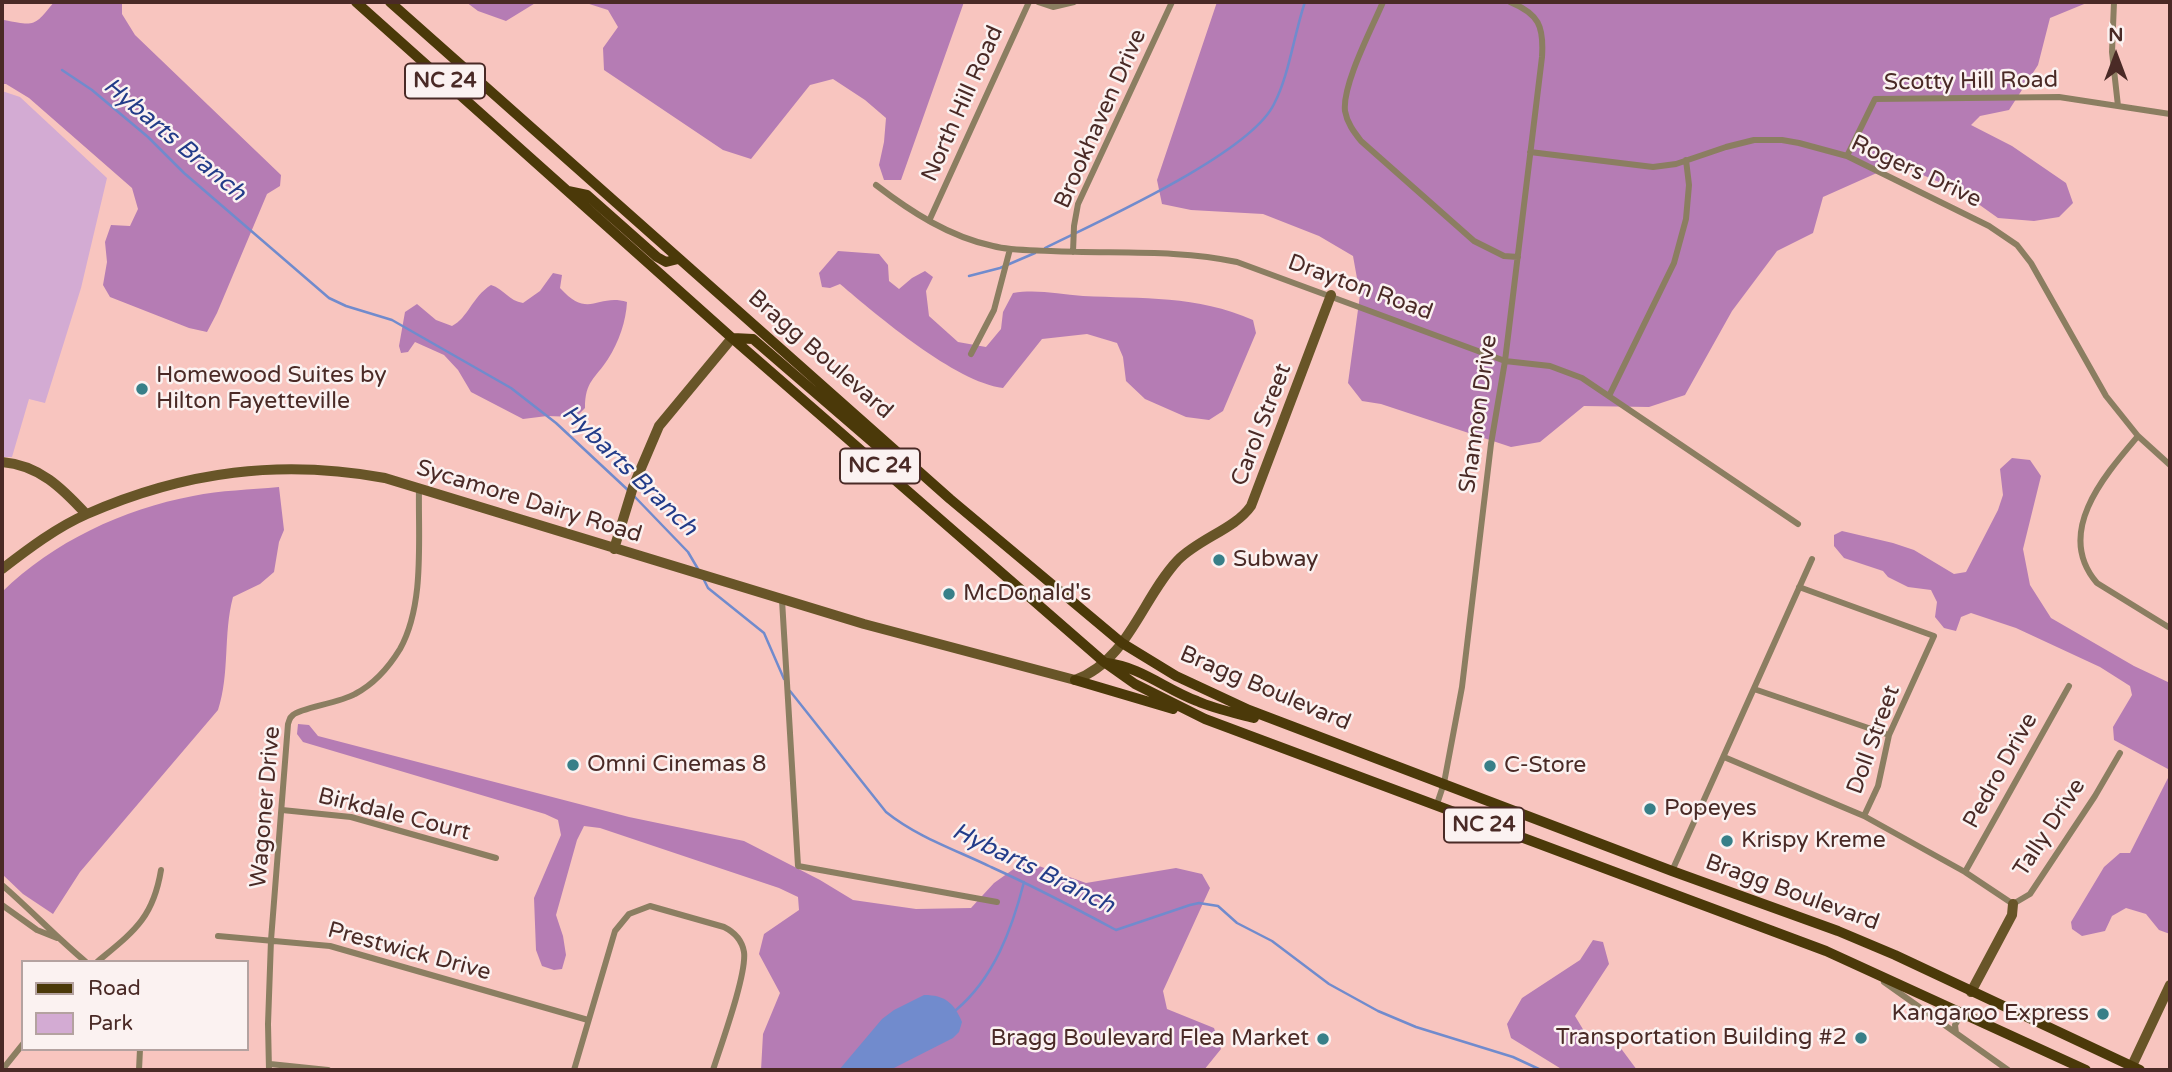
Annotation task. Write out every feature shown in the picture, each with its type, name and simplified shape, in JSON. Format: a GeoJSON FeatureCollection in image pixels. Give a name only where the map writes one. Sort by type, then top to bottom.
{"type":"FeatureCollection","features":[{"type":"Feature","properties":{"kind":"main road","name":"Bragg Boulevard"},"geometry":{"type":"LineString","coordinates":[[356,2],[732,338],[1104,662],[1135,684],[1205,719],[1826,951],[2085,1070]]}},
{"type":"Feature","properties":{"kind":"main road","name":"Bragg Boulevard"},"geometry":{"type":"LineString","coordinates":[[390,2],[950,499],[1122,643],[1176,676],[1249,710],[1672,871],[1838,931],[1897,956],[2134,1069]]}},
{"type":"Feature","properties":{"kind":"main road"},"geometry":{"type":"LineString","coordinates":[[568,191],[587,195],[657,257],[666,262],[678,259]]}},
{"type":"Feature","properties":{"kind":"main road","name":"Carol Street"},"geometry":{"type":"LineString","coordinates":[[1122,643],[1178,561],[1204,539],[1240,519],[1251,506],[1331,295]]}},
{"type":"Feature","properties":{"kind":"main road"},"geometry":{"type":"LineString","coordinates":[[614,549],[638,474],[659,426],[732,338],[753,339],[877,446],[896,450]]}},
{"type":"Feature","properties":{"kind":"main road"},"geometry":{"type":"LineString","coordinates":[[2,462],[35,470],[63,490],[86,514]]}},
{"type":"Feature","properties":{"kind":"main road","name":"Sycamore Dairy Road"},"geometry":{"type":"LineString","coordinates":[[2,569],[51,534],[86,514],[166,486],[244,470],[329,470],[385,478],[782,600],[1074,680]]}},
{"type":"Feature","properties":{"kind":"main road"},"geometry":{"type":"LineString","coordinates":[[1074,680],[1087,676],[1122,643]]}},
{"type":"Feature","properties":{"kind":"main road"},"geometry":{"type":"LineString","coordinates":[[1104,662],[1126,665],[1196,701],[1298,729]]}},
{"type":"Feature","properties":{"kind":"main road"},"geometry":{"type":"LineString","coordinates":[[1074,680],[1205,719]]}},
{"type":"Feature","properties":{"kind":"main road","name":"Tally Drive"},"geometry":{"type":"LineString","coordinates":[[1970,992],[2012,915],[2013,904]]}},
{"type":"Feature","properties":{"kind":"main road"},"geometry":{"type":"LineString","coordinates":[[2134,1069],[2170,985]]}},
{"type":"Feature","properties":{"kind":"street","name":"North Hill Road"},"geometry":{"type":"LineString","coordinates":[[929,221],[1029,2]]}},
{"type":"Feature","properties":{"kind":"street"},"geometry":{"type":"LineString","coordinates":[[1038,2],[1053,7],[1074,2]]}},
{"type":"Feature","properties":{"kind":"street","name":"Brookhaven Drive"},"geometry":{"type":"LineString","coordinates":[[1073,252],[1078,204],[1172,2]]}},
{"type":"Feature","properties":{"kind":"street"},"geometry":{"type":"LineString","coordinates":[[1383,2],[1348,88],[1345,111],[1353,132],[1474,241],[1504,256],[1518,257]]}},
{"type":"Feature","properties":{"kind":"street","name":"Shannon Drive"},"geometry":{"type":"LineString","coordinates":[[1436,807],[1444,783],[1462,687],[1542,57],[1543,35],[1540,23],[1524,8],[1510,2]]}},
{"type":"Feature","properties":{"kind":"street"},"geometry":{"type":"LineString","coordinates":[[2115,2],[2112,42],[2118,106]]}},
{"type":"Feature","properties":{"kind":"street","name":"Scotty Hill Road"},"geometry":{"type":"LineString","coordinates":[[1847,156],[1875,99],[2059,97],[2170,114]]}},
{"type":"Feature","properties":{"kind":"street","name":"Rogers Drive"},"geometry":{"type":"LineString","coordinates":[[1530,152],[1653,167],[1765,139],[1799,143],[1847,156],[1989,226],[2017,246],[2031,263],[2106,396],[2138,436],[2170,465]]}},
{"type":"Feature","properties":{"kind":"street"},"geometry":{"type":"LineString","coordinates":[[1609,396],[1677,254],[1687,211],[1689,185],[1686,160]]}},
{"type":"Feature","properties":{"kind":"street","name":"Drayton Road"},"geometry":{"type":"LineString","coordinates":[[876,185],[929,221],[971,240],[1010,249],[1220,258],[1331,295],[1505,361],[1561,369],[1609,396],[1798,524]]}},
{"type":"Feature","properties":{"kind":"street"},"geometry":{"type":"LineString","coordinates":[[971,354],[994,310],[1010,249]]}},
{"type":"Feature","properties":{"kind":"street"},"geometry":{"type":"LineString","coordinates":[[2138,436],[2107,475],[2085,514],[2079,537],[2080,554],[2089,575],[2097,583],[2170,628]]}},
{"type":"Feature","properties":{"kind":"street","name":"Wagoner Drive"},"geometry":{"type":"LineString","coordinates":[[270,1067],[268,1024],[271,940],[290,719],[298,711],[338,702],[373,682],[395,656],[408,631],[416,597],[419,489]]}},
{"type":"Feature","properties":{"kind":"street"},"geometry":{"type":"LineString","coordinates":[[1672,871],[1812,559]]}},
{"type":"Feature","properties":{"kind":"street","name":"Doll Street"},"geometry":{"type":"LineString","coordinates":[[1799,587],[1934,636],[1889,735],[1878,786],[1864,816]]}},
{"type":"Feature","properties":{"kind":"street"},"geometry":{"type":"LineString","coordinates":[[782,600],[797,866],[997,902]]}},
{"type":"Feature","properties":{"kind":"street","name":"Pedro Drive"},"geometry":{"type":"LineString","coordinates":[[1965,872],[2069,686]]}},
{"type":"Feature","properties":{"kind":"street"},"geometry":{"type":"LineString","coordinates":[[1754,689],[1889,735]]}},
{"type":"Feature","properties":{"kind":"street","name":"Tally Drive"},"geometry":{"type":"LineString","coordinates":[[2013,904],[2030,894],[2120,754]]}},
{"type":"Feature","properties":{"kind":"street"},"geometry":{"type":"LineString","coordinates":[[1724,757],[1864,816],[1965,872],[2013,904]]}},
{"type":"Feature","properties":{"kind":"street","name":"Birkdale Court"},"geometry":{"type":"LineString","coordinates":[[282,810],[351,817],[496,858]]}},
{"type":"Feature","properties":{"kind":"street"},"geometry":{"type":"LineString","coordinates":[[99,960],[146,917],[157,893],[161,870]]}},
{"type":"Feature","properties":{"kind":"street"},"geometry":{"type":"LineString","coordinates":[[2,885],[84,960]]}},
{"type":"Feature","properties":{"kind":"street"},"geometry":{"type":"LineString","coordinates":[[14,914],[22,903]]}},
{"type":"Feature","properties":{"kind":"street"},"geometry":{"type":"LineString","coordinates":[[2,905],[37,930],[57,938]]}},
{"type":"Feature","properties":{"kind":"street"},"geometry":{"type":"LineString","coordinates":[[573,1070],[613,937],[629,914],[650,906],[724,927],[740,942],[744,958],[743,970],[713,1070]]}},
{"type":"Feature","properties":{"kind":"street","name":"Prestwick Drive"},"geometry":{"type":"LineString","coordinates":[[218,936],[330,946],[588,1020]]}},
{"type":"Feature","properties":{"kind":"street"},"geometry":{"type":"LineString","coordinates":[[1871,973],[2006,1070]]}},
{"type":"Feature","properties":{"kind":"street"},"geometry":{"type":"LineString","coordinates":[[1956,1033],[1955,1025],[1962,1013]]}},
{"type":"Feature","properties":{"kind":"street"},"geometry":{"type":"LineString","coordinates":[[2,1070],[21,1046]]}},
{"type":"Feature","properties":{"kind":"street"},"geometry":{"type":"LineString","coordinates":[[139,1051],[139,1070]]}},
{"type":"Feature","properties":{"kind":"street"},"geometry":{"type":"LineString","coordinates":[[270,1067],[328,1070]]}},
{"type":"Feature","properties":{"kind":"green space"},"geometry":{"type":"Polygon","coordinates":[[[2,91],[20,97],[107,178],[81,288],[45,403],[29,399],[12,457],[2,457],[2,91]]]}},
{"type":"Feature","properties":{"kind":"shaded area"},"geometry":{"type":"Polygon","coordinates":[[[54,2],[122,2],[122,14],[135,35],[281,175],[280,186],[267,194],[207,332],[189,328],[110,297],[103,285],[107,262],[105,242],[111,225],[130,226],[138,209],[132,188],[29,98],[2,84],[2,22],[33,23],[54,2]]]}},
{"type":"Feature","properties":{"kind":"shaded area"},"geometry":{"type":"Polygon","coordinates":[[[466,2],[537,2],[506,21],[478,11],[466,2]]]}},
{"type":"Feature","properties":{"kind":"shaded area"},"geometry":{"type":"Polygon","coordinates":[[[583,2],[964,2],[901,180],[884,180],[879,165],[886,118],[833,79],[810,85],[751,159],[723,150],[604,70],[603,48],[618,27],[608,10],[583,2]]]}},
{"type":"Feature","properties":{"kind":"shaded area"},"geometry":{"type":"Polygon","coordinates":[[[1217,2],[2089,2],[2050,18],[2038,65],[2009,110],[1980,116],[1971,125],[2012,146],[2066,183],[2073,203],[2059,217],[2034,221],[1998,218],[1960,191],[1897,164],[1823,197],[1813,233],[1777,251],[1732,311],[1685,395],[1649,407],[1584,406],[1540,442],[1511,447],[1381,404],[1362,401],[1348,383],[1360,295],[1353,256],[1319,236],[1263,214],[1191,210],[1162,204],[1157,180],[1217,2]]]}},
{"type":"Feature","properties":{"kind":"shaded area"},"geometry":{"type":"Polygon","coordinates":[[[838,251],[879,254],[888,265],[889,281],[899,289],[925,271],[933,277],[926,291],[929,316],[958,342],[986,347],[1001,329],[1003,312],[1013,293],[1030,292],[1190,302],[1253,320],[1256,333],[1223,411],[1209,420],[1186,417],[1145,399],[1126,381],[1123,357],[1117,343],[1087,334],[1042,339],[1003,388],[963,374],[940,361],[840,284],[830,288],[822,287],[819,273],[838,251]]]}},
{"type":"Feature","properties":{"kind":"shaded area"},"geometry":{"type":"Polygon","coordinates":[[[553,273],[562,275],[560,288],[578,302],[627,302],[615,346],[592,381],[585,408],[576,417],[523,419],[471,392],[458,370],[444,355],[415,342],[408,352],[401,353],[399,346],[405,312],[417,304],[436,320],[452,326],[491,285],[523,303],[540,291],[553,273]]]}},
{"type":"Feature","properties":{"kind":"shaded area"},"geometry":{"type":"Polygon","coordinates":[[[2012,458],[2030,460],[2041,476],[2023,549],[2030,585],[2051,618],[2134,666],[2170,683],[2170,934],[2159,930],[2146,914],[2126,908],[2112,916],[2105,931],[2082,936],[2072,929],[2071,922],[2104,867],[2120,853],[2130,853],[2168,778],[2168,769],[2114,740],[2113,727],[2132,695],[2130,686],[2100,667],[2016,628],[1971,613],[1961,617],[1956,631],[1944,628],[1935,617],[1937,602],[1931,590],[1908,587],[1888,577],[1883,571],[1844,558],[1834,546],[1834,535],[1842,531],[1914,550],[1954,574],[1966,572],[2003,495],[2000,469],[2012,458]]]}},
{"type":"Feature","properties":{"kind":"shaded area"},"geometry":{"type":"Polygon","coordinates":[[[279,487],[284,530],[274,572],[260,584],[233,597],[224,682],[218,710],[80,872],[53,914],[23,894],[2,874],[2,592],[22,574],[66,543],[141,509],[193,496],[279,487]]]}},
{"type":"Feature","properties":{"kind":"shaded area"},"geometry":{"type":"Polygon","coordinates":[[[298,724],[309,725],[318,736],[629,817],[744,841],[853,900],[916,909],[971,908],[994,883],[1025,861],[1086,883],[1176,868],[1202,874],[1210,888],[1163,991],[1167,1009],[1214,1028],[1221,1049],[1204,1070],[761,1070],[763,1034],[780,993],[759,954],[764,934],[799,910],[798,897],[779,888],[600,828],[584,826],[577,840],[556,915],[566,955],[562,969],[554,970],[542,966],[536,950],[534,898],[561,835],[558,820],[303,742],[297,734],[298,724]]]}},
{"type":"Feature","properties":{"kind":"shaded area"},"geometry":{"type":"Polygon","coordinates":[[[1593,940],[1603,942],[1609,964],[1575,1016],[1587,1036],[1614,1039],[1637,1070],[1563,1070],[1511,1038],[1507,1024],[1522,998],[1580,960],[1593,940]]]}},
{"type":"Feature","properties":{"kind":"water"},"geometry":{"type":"Polygon","coordinates":[[[924,995],[948,1001],[956,1010],[962,1022],[959,1032],[953,1038],[890,1070],[839,1070],[882,1019],[924,995]]]}},
{"type":"Feature","properties":{"kind":"waterway"},"geometry":{"type":"LineString","coordinates":[[1045,248],[1205,165],[1259,123],[1279,93],[1305,2]]}},
{"type":"Feature","properties":{"kind":"waterway","name":"Hybarts Branch"},"geometry":{"type":"LineString","coordinates":[[62,70],[92,90],[148,137],[184,173],[329,298],[392,320],[511,388],[556,423],[629,491]]}},
{"type":"Feature","properties":{"kind":"waterway"},"geometry":{"type":"LineString","coordinates":[[969,276],[1000,268],[1035,253]]}},
{"type":"Feature","properties":{"kind":"waterway","name":"Hybarts Branch"},"geometry":{"type":"LineString","coordinates":[[634,496],[688,552],[698,569]]}},
{"type":"Feature","properties":{"kind":"waterway","name":"Hybarts Branch"},"geometry":{"type":"LineString","coordinates":[[703,578],[708,588],[764,633],[784,679]]}},
{"type":"Feature","properties":{"kind":"waterway","name":"Hybarts Branch"},"geometry":{"type":"LineString","coordinates":[[790,691],[886,812],[924,836],[1070,905],[1116,930],[1190,905],[1199,903],[1218,906],[1237,923],[1272,941],[1329,984],[1378,1011],[1416,1027],[1513,1057],[1541,1070]]}},
{"type":"Feature","properties":{"kind":"waterway"},"geometry":{"type":"LineString","coordinates":[[956,1010],[981,983],[1000,952],[1024,882]]}},
{"type":"Feature","properties":{"kind":"place","name":"Homewood Suites by Hilton Fayetteville"},"geometry":{"type":"Point","coordinates":[142,389]}},
{"type":"Feature","properties":{"kind":"place","name":"Subway"},"geometry":{"type":"Point","coordinates":[1219,560]}},
{"type":"Feature","properties":{"kind":"place","name":"McDonald's"},"geometry":{"type":"Point","coordinates":[949,594]}},
{"type":"Feature","properties":{"kind":"place","name":"Omni Cinemas 8"},"geometry":{"type":"Point","coordinates":[573,765]}},
{"type":"Feature","properties":{"kind":"place","name":"C-Store"},"geometry":{"type":"Point","coordinates":[1490,766]}},
{"type":"Feature","properties":{"kind":"place","name":"Popeyes"},"geometry":{"type":"Point","coordinates":[1650,809]}},
{"type":"Feature","properties":{"kind":"place","name":"Krispy Kreme"},"geometry":{"type":"Point","coordinates":[1727,841]}},
{"type":"Feature","properties":{"kind":"place","name":"Kangaroo Express"},"geometry":{"type":"Point","coordinates":[2103,1014]}},
{"type":"Feature","properties":{"kind":"place","name":"Transportation Building #2"},"geometry":{"type":"Point","coordinates":[1861,1038]}},
{"type":"Feature","properties":{"kind":"place","name":"Bragg Boulevard Flea Market"},"geometry":{"type":"Point","coordinates":[1323,1039]}}]}
